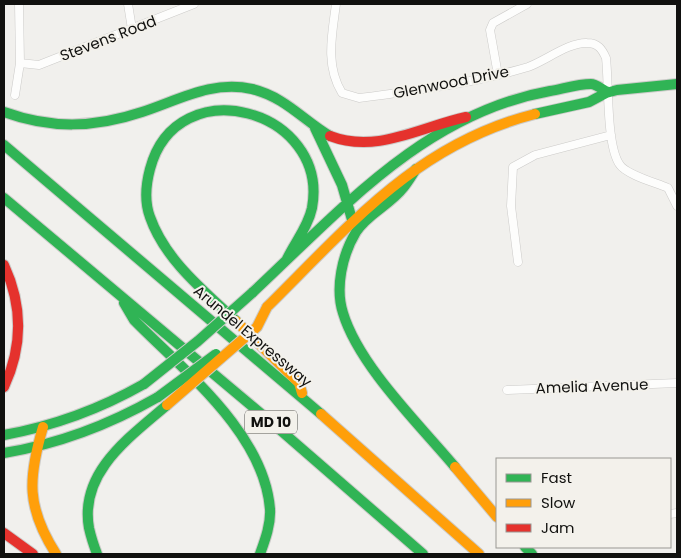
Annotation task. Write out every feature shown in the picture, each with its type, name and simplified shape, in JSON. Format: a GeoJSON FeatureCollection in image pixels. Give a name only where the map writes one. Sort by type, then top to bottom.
{"type":"FeatureCollection","features":[{"type":"Feature","properties":{"kind":"main road"},"geometry":{"type":"LineString","coordinates":[[4,435],[42,427],[97,409],[144,384],[198,341],[400,157],[466,117],[505,102],[555,90],[592,84],[608,92]]}},
{"type":"Feature","properties":{"kind":"main road"},"geometry":{"type":"LineString","coordinates":[[4,453],[37,447],[99,428],[158,396],[214,356],[353,223],[416,169],[457,142],[537,111],[592,101],[608,92],[677,84]]}},
{"type":"Feature","properties":{"kind":"main road"},"geometry":{"type":"LineString","coordinates":[[4,112],[42,124],[68,127],[94,126],[138,114],[202,89],[232,87],[260,91],[286,103],[315,128],[350,142],[381,142],[404,136],[443,121],[466,117]]}},
{"type":"Feature","properties":{"kind":"main road"},"geometry":{"type":"LineString","coordinates":[[287,259],[310,216],[314,192],[309,167],[297,144],[272,120],[247,110],[219,108],[195,115],[179,124],[156,150],[148,170],[146,193],[150,218],[160,237],[182,267],[299,383],[306,400]]}},
{"type":"Feature","properties":{"kind":"main road"},"geometry":{"type":"LineString","coordinates":[[315,128],[331,156],[353,223]]}},
{"type":"Feature","properties":{"kind":"main road","name":"Arundel Expressway"},"geometry":{"type":"LineString","coordinates":[[4,145],[306,400],[479,554]]}},
{"type":"Feature","properties":{"kind":"main road"},"geometry":{"type":"LineString","coordinates":[[416,169],[403,189],[372,215],[356,232],[341,271],[340,292],[343,313],[358,347],[384,382],[496,516]]}},
{"type":"Feature","properties":{"kind":"main road","name":"MD 10"},"geometry":{"type":"LineString","coordinates":[[4,198],[117,292],[423,554]]}},
{"type":"Feature","properties":{"kind":"main road"},"geometry":{"type":"LineString","coordinates":[[4,265],[18,301],[20,334],[17,359],[4,387]]}},
{"type":"Feature","properties":{"kind":"main road"},"geometry":{"type":"LineString","coordinates":[[117,292],[134,320],[226,414],[253,454],[264,479],[270,510],[267,534],[260,554]]}},
{"type":"Feature","properties":{"kind":"main road"},"geometry":{"type":"LineString","coordinates":[[97,554],[90,538],[88,514],[94,483],[105,461],[257,327],[267,307]]}},
{"type":"Feature","properties":{"kind":"main road"},"geometry":{"type":"LineString","coordinates":[[42,427],[33,460],[32,483],[36,511],[41,528],[56,554]]}},
{"type":"Feature","properties":{"kind":"main road"},"geometry":{"type":"LineString","coordinates":[[4,533],[33,554]]}},
{"type":"Feature","properties":{"kind":"street"},"geometry":{"type":"LineString","coordinates":[[15,95],[20,62],[19,4]]}},
{"type":"Feature","properties":{"kind":"street"},"geometry":{"type":"LineString","coordinates":[[128,4],[132,29]]}},
{"type":"Feature","properties":{"kind":"street","name":"Stevens Road"},"geometry":{"type":"LineString","coordinates":[[20,62],[39,65],[194,4]]}},
{"type":"Feature","properties":{"kind":"street","name":"Glenwood Drive"},"geometry":{"type":"LineString","coordinates":[[336,4],[330,65],[334,80],[342,93],[359,98],[498,74],[530,66],[585,42],[595,44],[602,49],[606,58],[608,92]]}},
{"type":"Feature","properties":{"kind":"street"},"geometry":{"type":"LineString","coordinates":[[498,74],[490,30],[493,23],[528,4]]}},
{"type":"Feature","properties":{"kind":"street"},"geometry":{"type":"LineString","coordinates":[[608,92],[612,135],[620,165],[628,172],[668,188],[677,206]]}},
{"type":"Feature","properties":{"kind":"street"},"geometry":{"type":"LineString","coordinates":[[518,262],[511,206],[512,167],[535,155],[612,135]]}},
{"type":"Feature","properties":{"kind":"street","name":"Amelia Avenue"},"geometry":{"type":"LineString","coordinates":[[507,390],[677,383]]}},
{"type":"Feature","properties":{"kind":"traffic: fast"},"geometry":{"type":"LineString","coordinates":[[252,293],[352,199],[387,170],[424,143],[463,120],[505,103],[575,86],[593,84],[608,92]]}},
{"type":"Feature","properties":{"kind":"traffic: fast"},"geometry":{"type":"LineString","coordinates":[[535,114],[589,102],[606,93],[617,90],[677,84]]}},
{"type":"Feature","properties":{"kind":"traffic: fast"},"geometry":{"type":"LineString","coordinates":[[4,112],[21,118],[56,124],[90,124],[142,112],[209,89],[237,87],[252,89],[274,97],[330,136]]}},
{"type":"Feature","properties":{"kind":"traffic: fast"},"geometry":{"type":"LineString","coordinates":[[236,321],[175,261],[157,233],[150,217],[146,199],[150,169],[165,137],[189,118],[218,111],[248,114],[276,126],[298,146],[311,174],[312,208],[304,228],[287,259]]}},
{"type":"Feature","properties":{"kind":"traffic: fast"},"geometry":{"type":"LineString","coordinates":[[315,128],[342,185],[353,223]]}},
{"type":"Feature","properties":{"kind":"traffic: fast"},"geometry":{"type":"LineString","coordinates":[[4,145],[321,414]]}},
{"type":"Feature","properties":{"kind":"traffic: fast"},"geometry":{"type":"LineString","coordinates":[[416,169],[398,194],[366,220],[356,232],[347,251],[341,272],[341,303],[351,333],[362,354],[408,414],[455,467]]}},
{"type":"Feature","properties":{"kind":"traffic: fast"},"geometry":{"type":"LineString","coordinates":[[4,198],[271,422],[423,554]]}},
{"type":"Feature","properties":{"kind":"traffic: fast"},"geometry":{"type":"LineString","coordinates":[[144,384],[198,341],[252,293]]}},
{"type":"Feature","properties":{"kind":"traffic: fast"},"geometry":{"type":"LineString","coordinates":[[124,303],[134,320],[218,405],[238,429],[253,455],[264,481],[270,509],[269,526],[260,554]]}},
{"type":"Feature","properties":{"kind":"traffic: fast"},"geometry":{"type":"LineString","coordinates":[[158,397],[216,354]]}},
{"type":"Feature","properties":{"kind":"traffic: fast"},"geometry":{"type":"LineString","coordinates":[[4,435],[41,427],[76,416],[144,384]]}},
{"type":"Feature","properties":{"kind":"traffic: fast"},"geometry":{"type":"LineString","coordinates":[[4,453],[64,439],[102,425],[158,397]]}},
{"type":"Feature","properties":{"kind":"traffic: fast"},"geometry":{"type":"LineString","coordinates":[[97,554],[89,528],[88,508],[92,490],[100,473],[123,443],[167,405]]}},
{"type":"Feature","properties":{"kind":"traffic: fast"},"geometry":{"type":"LineString","coordinates":[[526,548],[532,554]]}},
{"type":"Feature","properties":{"kind":"traffic: slow"},"geometry":{"type":"LineString","coordinates":[[267,307],[357,218],[420,167],[455,145],[493,128],[535,114]]}},
{"type":"Feature","properties":{"kind":"traffic: slow"},"geometry":{"type":"LineString","coordinates":[[167,405],[257,327],[267,307]]}},
{"type":"Feature","properties":{"kind":"traffic: slow"},"geometry":{"type":"LineString","coordinates":[[236,321],[299,383],[302,393]]}},
{"type":"Feature","properties":{"kind":"traffic: slow"},"geometry":{"type":"LineString","coordinates":[[321,414],[479,554]]}},
{"type":"Feature","properties":{"kind":"traffic: slow"},"geometry":{"type":"LineString","coordinates":[[43,427],[34,462],[33,492],[39,522],[56,554]]}},
{"type":"Feature","properties":{"kind":"traffic: slow"},"geometry":{"type":"LineString","coordinates":[[455,467],[496,516]]}},
{"type":"Feature","properties":{"kind":"traffic: jam"},"geometry":{"type":"LineString","coordinates":[[330,136],[347,141],[382,141],[466,117]]}},
{"type":"Feature","properties":{"kind":"traffic: jam"},"geometry":{"type":"LineString","coordinates":[[4,265],[15,296],[18,326],[15,356],[4,387]]}},
{"type":"Feature","properties":{"kind":"traffic: jam"},"geometry":{"type":"LineString","coordinates":[[4,533],[33,554]]}}]}
